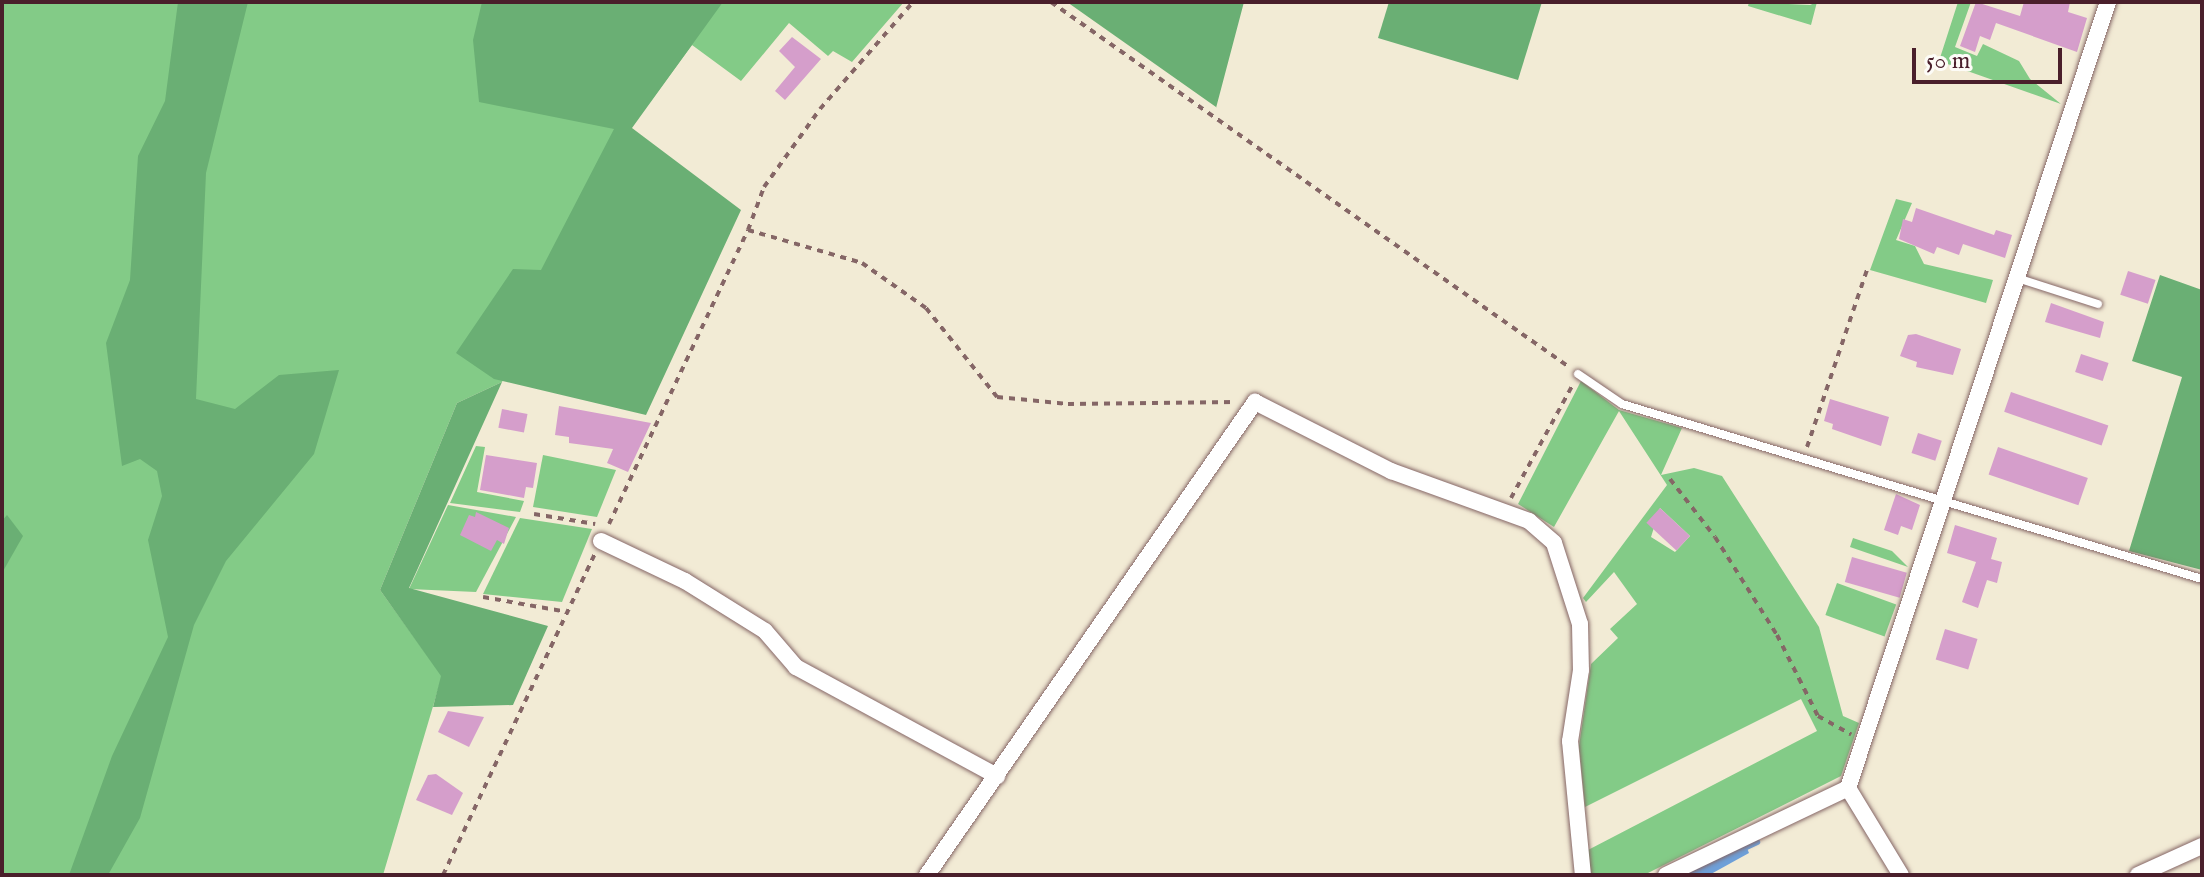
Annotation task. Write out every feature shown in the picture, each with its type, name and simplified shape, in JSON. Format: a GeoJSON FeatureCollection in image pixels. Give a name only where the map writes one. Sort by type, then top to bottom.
{"type":"FeatureCollection","features":[{"type":"Feature","properties":{"kind":"street"},"geometry":{"type":"LineString","coordinates":[[1666,875],[1848,788],[2108,2]]}},
{"type":"Feature","properties":{"kind":"street"},"geometry":{"type":"LineString","coordinates":[[927,875],[1255,402],[1391,471],[1529,521],[1554,543],[1580,624],[1581,670],[1570,741],[1583,875]]}},
{"type":"Feature","properties":{"kind":"street"},"geometry":{"type":"LineString","coordinates":[[604,534],[765,631],[796,667],[997,776]]}},
{"type":"Feature","properties":{"kind":"street"},"geometry":{"type":"LineString","coordinates":[[1848,788],[1901,875]]}},
{"type":"Feature","properties":{"kind":"street"},"geometry":{"type":"LineString","coordinates":[[2138,875],[2202,846]]}},
{"type":"Feature","properties":{"kind":"lane"},"geometry":{"type":"LineString","coordinates":[[2017,278],[2098,304]]}},
{"type":"Feature","properties":{"kind":"lane"},"geometry":{"type":"LineString","coordinates":[[1578,374],[1622,404],[2202,579]]}},
{"type":"Feature","properties":{"kind":"path"},"geometry":{"type":"LineString","coordinates":[[443,875],[778,162],[913,2]]}},
{"type":"Feature","properties":{"kind":"path"},"geometry":{"type":"LineString","coordinates":[[1051,2],[1578,374],[1503,512]]}},
{"type":"Feature","properties":{"kind":"path"},"geometry":{"type":"LineString","coordinates":[[748,230],[862,263],[926,308],[997,397],[1068,404],[1255,402]]}},
{"type":"Feature","properties":{"kind":"path"},"geometry":{"type":"LineString","coordinates":[[1803,460],[1868,267]]}},
{"type":"Feature","properties":{"kind":"path"},"geometry":{"type":"LineString","coordinates":[[1670,479],[1715,537],[1777,635],[1818,716],[1865,738]]}},
{"type":"Feature","properties":{"kind":"path"},"geometry":{"type":"LineString","coordinates":[[534,514],[604,534]]}},
{"type":"Feature","properties":{"kind":"path"},"geometry":{"type":"LineString","coordinates":[[483,597],[568,612]]}},
{"type":"Feature","properties":{"kind":"green space"},"geometry":{"type":"Polygon","coordinates":[[[2,2],[904,2],[852,62],[833,51],[828,56],[789,23],[741,81],[692,45],[631,128],[502,382],[457,403],[380,590],[442,676],[383,875],[2,875],[2,2]]]}},
{"type":"Feature","properties":{"kind":"green space"},"geometry":{"type":"Polygon","coordinates":[[[178,2],[248,2],[206,173],[196,399],[235,409],[279,375],[339,370],[314,454],[226,561],[194,625],[140,818],[108,875],[69,875],[112,756],[168,637],[148,540],[162,496],[157,471],[140,459],[122,466],[106,343],[130,280],[138,156],[165,101],[178,2]]]}},
{"type":"Feature","properties":{"kind":"green space"},"geometry":{"type":"Polygon","coordinates":[[[482,2],[723,2],[632,128],[741,210],[646,415],[494,379],[456,353],[513,269],[541,270],[614,129],[479,102],[473,40],[482,2]]]}},
{"type":"Feature","properties":{"kind":"green space"},"geometry":{"type":"Polygon","coordinates":[[[1067,2],[1244,2],[1216,108],[1216,107],[1067,2]]]}},
{"type":"Feature","properties":{"kind":"green space"},"geometry":{"type":"Polygon","coordinates":[[[1389,2],[1542,2],[1518,80],[1378,38],[1389,2]]]}},
{"type":"Feature","properties":{"kind":"green space"},"geometry":{"type":"Polygon","coordinates":[[[1749,2],[1810,5],[1817,2],[1811,25],[1748,6],[1749,2]]]}},
{"type":"Feature","properties":{"kind":"green space"},"geometry":{"type":"Polygon","coordinates":[[[1958,2],[1971,2],[1955,47],[1977,56],[1983,44],[2019,61],[2030,79],[2061,104],[1939,61],[1958,2]]]}},
{"type":"Feature","properties":{"kind":"green space"},"geometry":{"type":"Polygon","coordinates":[[[1896,199],[1912,203],[1896,240],[1915,246],[1924,264],[1993,280],[1986,303],[1870,270],[1896,199]]]}},
{"type":"Feature","properties":{"kind":"green space"},"geometry":{"type":"Polygon","coordinates":[[[2160,275],[2202,290],[2202,570],[2129,551],[2182,377],[2132,361],[2160,275]]]}},
{"type":"Feature","properties":{"kind":"green space"},"geometry":{"type":"Polygon","coordinates":[[[1581,381],[1619,410],[1682,428],[1661,475],[1694,468],[1722,476],[1819,627],[1843,716],[1859,723],[1841,776],[1644,875],[1591,875],[1588,850],[1817,731],[1801,699],[1585,807],[1579,746],[1591,664],[1618,638],[1610,629],[1637,604],[1614,572],[1586,602],[1583,598],[1667,485],[1619,411],[1554,527],[1518,504],[1581,381]],[[1660,508],[1651,537],[1675,552],[1690,536],[1660,508]]]}},
{"type":"Feature","properties":{"kind":"green space"},"geometry":{"type":"Polygon","coordinates":[[[502,382],[409,588],[548,626],[513,705],[433,707],[441,676],[380,590],[457,403],[502,382]]]}},
{"type":"Feature","properties":{"kind":"green space"},"geometry":{"type":"Polygon","coordinates":[[[476,446],[485,447],[477,492],[524,501],[520,512],[450,503],[476,446]]]}},
{"type":"Feature","properties":{"kind":"green space"},"geometry":{"type":"Polygon","coordinates":[[[543,455],[616,470],[597,517],[533,507],[543,455]]]}},
{"type":"Feature","properties":{"kind":"green space"},"geometry":{"type":"Polygon","coordinates":[[[448,505],[516,517],[476,592],[409,589],[448,505]]]}},
{"type":"Feature","properties":{"kind":"green space"},"geometry":{"type":"Polygon","coordinates":[[[7,515],[23,536],[2,573],[2,521],[7,515]]]}},
{"type":"Feature","properties":{"kind":"green space"},"geometry":{"type":"Polygon","coordinates":[[[520,518],[592,529],[562,602],[483,594],[520,518]]]}},
{"type":"Feature","properties":{"kind":"green space"},"geometry":{"type":"Polygon","coordinates":[[[1853,538],[1892,551],[1908,567],[1850,547],[1853,538]]]}},
{"type":"Feature","properties":{"kind":"green space"},"geometry":{"type":"Polygon","coordinates":[[[1837,583],[1896,605],[1885,636],[1825,615],[1837,583]]]}},
{"type":"Feature","properties":{"kind":"water"},"geometry":{"type":"Polygon","coordinates":[[[1744,841],[1749,853],[1711,874],[1680,875],[1744,841]]]}},
{"type":"Feature","properties":{"kind":"building"},"geometry":{"type":"Polygon","coordinates":[[[1976,2],[2020,16],[2024,2],[2070,2],[2068,12],[2087,18],[2077,52],[1996,23],[1990,40],[1980,36],[1975,52],[1960,46],[1976,2]]]}},
{"type":"Feature","properties":{"kind":"building"},"geometry":{"type":"Polygon","coordinates":[[[792,37],[821,59],[785,100],[775,91],[795,67],[779,51],[792,37]]]}},
{"type":"Feature","properties":{"kind":"building"},"geometry":{"type":"Polygon","coordinates":[[[1916,208],[1994,235],[1996,230],[2012,235],[2005,258],[1963,244],[1959,255],[1937,247],[1934,254],[1899,239],[1903,219],[1912,222],[1916,208]]]}},
{"type":"Feature","properties":{"kind":"building"},"geometry":{"type":"Polygon","coordinates":[[[2128,271],[2156,280],[2148,304],[2120,295],[2128,271]]]}},
{"type":"Feature","properties":{"kind":"building"},"geometry":{"type":"Polygon","coordinates":[[[2051,303],[2104,322],[2100,338],[2045,322],[2051,303]]]}},
{"type":"Feature","properties":{"kind":"building"},"geometry":{"type":"Polygon","coordinates":[[[1916,334],[1961,349],[1953,375],[1916,367],[1917,362],[1900,356],[1908,335],[1916,334]]]}},
{"type":"Feature","properties":{"kind":"building"},"geometry":{"type":"Polygon","coordinates":[[[2081,354],[2109,363],[2103,381],[2075,372],[2081,354]]]}},
{"type":"Feature","properties":{"kind":"building"},"geometry":{"type":"Polygon","coordinates":[[[2011,392],[2108,426],[2102,445],[2004,412],[2011,392]]]}},
{"type":"Feature","properties":{"kind":"building"},"geometry":{"type":"Polygon","coordinates":[[[1830,399],[1889,417],[1881,446],[1832,429],[1833,424],[1824,421],[1830,399]]]}},
{"type":"Feature","properties":{"kind":"building"},"geometry":{"type":"Polygon","coordinates":[[[559,406],[651,423],[628,472],[607,463],[613,449],[569,443],[569,437],[555,435],[559,406]]]}},
{"type":"Feature","properties":{"kind":"building"},"geometry":{"type":"Polygon","coordinates":[[[502,409],[528,414],[524,433],[498,428],[502,409]]]}},
{"type":"Feature","properties":{"kind":"building"},"geometry":{"type":"Polygon","coordinates":[[[1918,433],[1942,441],[1935,461],[1912,453],[1918,433]]]}},
{"type":"Feature","properties":{"kind":"building"},"geometry":{"type":"Polygon","coordinates":[[[1998,447],[2088,478],[2078,505],[1989,474],[1998,447]]]}},
{"type":"Feature","properties":{"kind":"building"},"geometry":{"type":"Polygon","coordinates":[[[486,455],[537,463],[533,488],[526,487],[524,498],[480,490],[486,455]]]}},
{"type":"Feature","properties":{"kind":"building"},"geometry":{"type":"Polygon","coordinates":[[[1896,494],[1920,505],[1912,530],[1901,526],[1898,535],[1884,530],[1896,494]]]}},
{"type":"Feature","properties":{"kind":"building"},"geometry":{"type":"Polygon","coordinates":[[[1660,508],[1690,536],[1676,551],[1646,523],[1660,508]]]}},
{"type":"Feature","properties":{"kind":"building"},"geometry":{"type":"Polygon","coordinates":[[[476,512],[509,528],[504,544],[497,540],[491,551],[460,535],[469,515],[475,517],[476,512]]]}},
{"type":"Feature","properties":{"kind":"building"},"geometry":{"type":"Polygon","coordinates":[[[1955,525],[1997,538],[1991,559],[2002,562],[1997,583],[1987,580],[1978,608],[1962,602],[1976,562],[1947,553],[1955,525]]]}},
{"type":"Feature","properties":{"kind":"building"},"geometry":{"type":"Polygon","coordinates":[[[1852,557],[1907,573],[1900,598],[1845,582],[1852,557]]]}},
{"type":"Feature","properties":{"kind":"building"},"geometry":{"type":"Polygon","coordinates":[[[1945,629],[1978,639],[1968,670],[1936,660],[1945,629]]]}},
{"type":"Feature","properties":{"kind":"building"},"geometry":{"type":"Polygon","coordinates":[[[448,711],[484,717],[469,747],[438,732],[448,711]]]}},
{"type":"Feature","properties":{"kind":"building"},"geometry":{"type":"Polygon","coordinates":[[[436,774],[463,793],[452,815],[416,800],[428,775],[436,774]]]}},
{"type":"Feature","properties":{"kind":"waterway"},"geometry":{"type":"LineString","coordinates":[[1740,850],[1757,842]]}}]}
